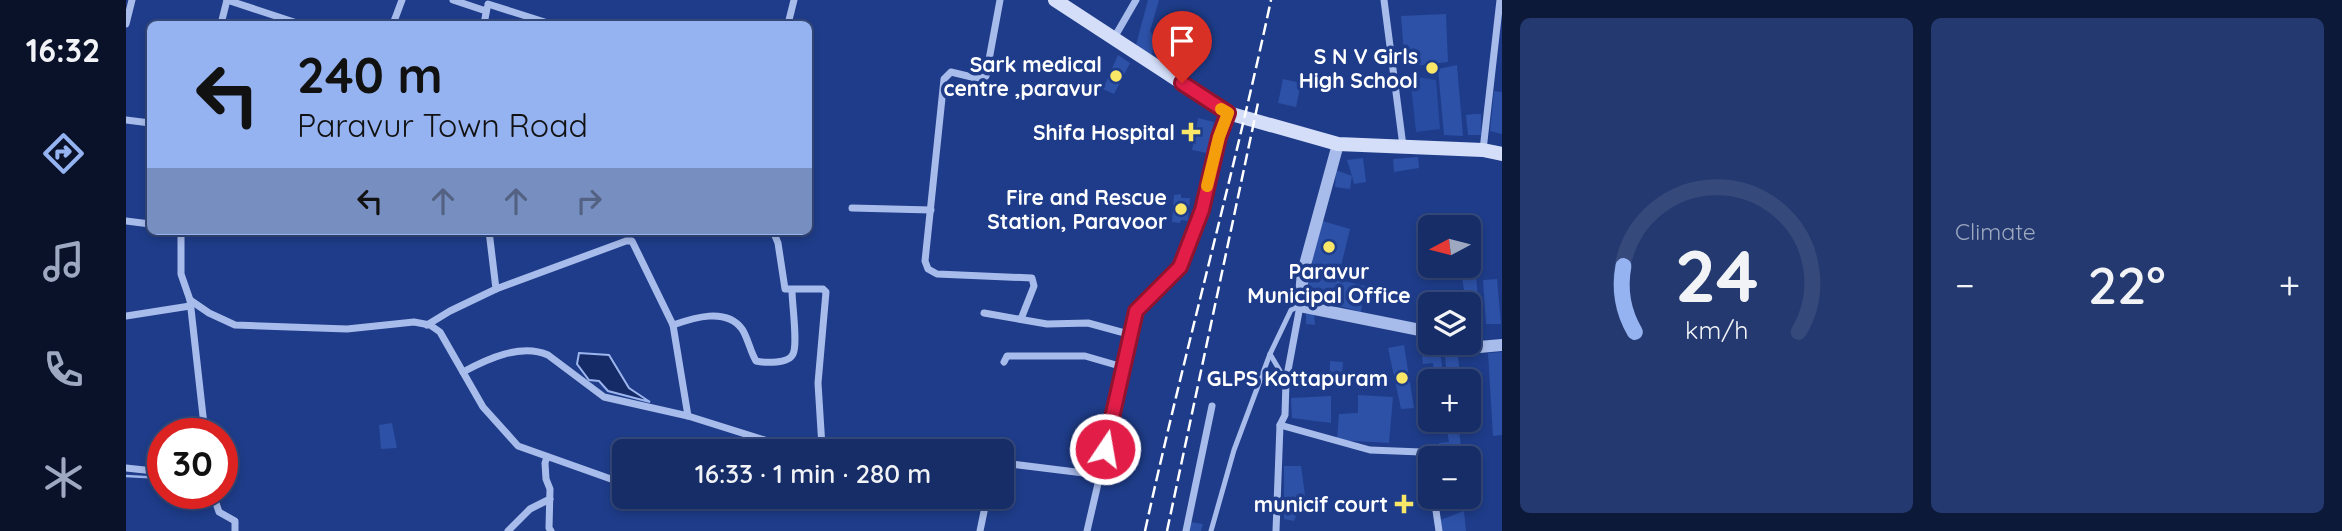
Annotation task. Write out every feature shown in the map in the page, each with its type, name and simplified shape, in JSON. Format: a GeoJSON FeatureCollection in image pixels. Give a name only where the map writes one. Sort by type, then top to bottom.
{"type":"FeatureCollection","features":[{"type":"Feature","properties":{"kind":"main road"},"geometry":{"type":"LineString","coordinates":[[1055,0],[1228,113],[1338,144],[1483,150],[1502,154]]}},
{"type":"Feature","properties":{"kind":"street"},"geometry":{"type":"LineString","coordinates":[[126,24],[132,0]]}},
{"type":"Feature","properties":{"kind":"street"},"geometry":{"type":"LineString","coordinates":[[222,21],[227,0],[291,21]]}},
{"type":"Feature","properties":{"kind":"street"},"geometry":{"type":"LineString","coordinates":[[394,21],[402,0]]}},
{"type":"Feature","properties":{"kind":"street"},"geometry":{"type":"LineString","coordinates":[[453,0],[487,5],[541,21]]}},
{"type":"Feature","properties":{"kind":"street"},"geometry":{"type":"LineString","coordinates":[[789,21],[794,0]]}},
{"type":"Feature","properties":{"kind":"street"},"geometry":{"type":"LineString","coordinates":[[1000,0],[986,76],[980,79],[951,72],[944,79],[925,261],[928,269],[937,274],[1032,278],[1034,286],[1021,319]]}},
{"type":"Feature","properties":{"kind":"street"},"geometry":{"type":"LineString","coordinates":[[1114,38],[1136,0]]}},
{"type":"Feature","properties":{"kind":"street"},"geometry":{"type":"LineString","coordinates":[[1384,0],[1403,147]]}},
{"type":"Feature","properties":{"kind":"street"},"geometry":{"type":"LineString","coordinates":[[1483,150],[1500,0]]}},
{"type":"Feature","properties":{"kind":"street"},"geometry":{"type":"LineString","coordinates":[[1087,531],[1136,311],[1180,267],[1202,210],[1219,137],[1228,113]]}},
{"type":"Feature","properties":{"kind":"street"},"geometry":{"type":"LineString","coordinates":[[126,120],[147,123]]}},
{"type":"Feature","properties":{"kind":"street"},"geometry":{"type":"LineString","coordinates":[[1276,531],[1280,425],[1284,415],[1286,381],[1300,306],[1303,272],[1338,144]]}},
{"type":"Feature","properties":{"kind":"street"},"geometry":{"type":"LineString","coordinates":[[852,208],[930,210]]}},
{"type":"Feature","properties":{"kind":"street"},"geometry":{"type":"LineString","coordinates":[[126,221],[147,224]]}},
{"type":"Feature","properties":{"kind":"street"},"geometry":{"type":"LineString","coordinates":[[181,235],[181,274],[190,303],[203,418]]}},
{"type":"Feature","properties":{"kind":"street"},"geometry":{"type":"LineString","coordinates":[[489,235],[496,289]]}},
{"type":"Feature","properties":{"kind":"street"},"geometry":{"type":"LineString","coordinates":[[775,235],[785,289],[823,289],[826,292],[816,439]]}},
{"type":"Feature","properties":{"kind":"street"},"geometry":{"type":"LineString","coordinates":[[427,325],[496,289],[632,241],[673,324],[688,416]]}},
{"type":"Feature","properties":{"kind":"street"},"geometry":{"type":"LineString","coordinates":[[673,324],[708,316],[730,320],[742,330],[756,360],[787,360],[792,356],[795,347],[792,291]]}},
{"type":"Feature","properties":{"kind":"street"},"geometry":{"type":"LineString","coordinates":[[126,316],[190,303],[235,324],[347,329],[414,322],[427,325],[440,332],[483,407],[517,446],[612,480]]}},
{"type":"Feature","properties":{"kind":"street"},"geometry":{"type":"LineString","coordinates":[[1300,306],[1418,330]]}},
{"type":"Feature","properties":{"kind":"street"},"geometry":{"type":"LineString","coordinates":[[984,313],[1047,324],[1088,323],[1132,335]]}},
{"type":"Feature","properties":{"kind":"street"},"geometry":{"type":"LineString","coordinates":[[1481,347],[1502,345]]}},
{"type":"Feature","properties":{"kind":"street"},"geometry":{"type":"LineString","coordinates":[[463,372],[493,357],[537,351],[548,355],[604,397],[688,416],[761,439]]}},
{"type":"Feature","properties":{"kind":"street"},"geometry":{"type":"LineString","coordinates":[[1004,362],[1007,356],[1085,356],[1124,367]]}},
{"type":"Feature","properties":{"kind":"street"},"geometry":{"type":"LineString","coordinates":[[1186,531],[1212,405]]}},
{"type":"Feature","properties":{"kind":"street"},"geometry":{"type":"LineString","coordinates":[[1280,425],[1370,450],[1418,452]]}},
{"type":"Feature","properties":{"kind":"street"},"geometry":{"type":"LineString","coordinates":[[547,457],[545,479],[550,499],[551,531]]}},
{"type":"Feature","properties":{"kind":"street"},"geometry":{"type":"LineString","coordinates":[[1014,464],[1100,475]]}},
{"type":"Feature","properties":{"kind":"street"},"geometry":{"type":"LineString","coordinates":[[126,468],[147,470]]}},
{"type":"Feature","properties":{"kind":"street"},"geometry":{"type":"LineString","coordinates":[[508,531],[530,509],[550,499]]}},
{"type":"Feature","properties":{"kind":"street"},"geometry":{"type":"LineString","coordinates":[[218,509],[235,521],[235,531]]}},
{"type":"Feature","properties":{"kind":"street"},"geometry":{"type":"LineString","coordinates":[[980,531],[985,509]]}},
{"type":"Feature","properties":{"kind":"street"},"geometry":{"type":"LineString","coordinates":[[1436,509],[1439,531]]}},
{"type":"Feature","properties":{"kind":"lane"},"geometry":{"type":"LineString","coordinates":[[1211,531],[1234,450],[1270,354],[1291,310],[1300,306]]}},
{"type":"Feature","properties":{"kind":"lane"},"geometry":{"type":"LineString","coordinates":[[1270,354],[1286,381]]}},
{"type":"Feature","properties":{"kind":"shaded area"},"geometry":{"type":"Polygon","coordinates":[[[1410,76],[1436,80],[1440,129],[1416,132],[1410,76]]]}},
{"type":"Feature","properties":{"kind":"shaded area"},"geometry":{"type":"Polygon","coordinates":[[[579,353],[609,355],[629,388],[650,402],[608,391],[599,381],[589,380],[577,364],[579,353]]]}},
{"type":"Feature","properties":{"kind":"building"},"geometry":{"type":"Polygon","coordinates":[[[1148,0],[1159,0],[1150,31],[1156,40],[1151,57],[1136,45],[1148,0]]]}},
{"type":"Feature","properties":{"kind":"building"},"geometry":{"type":"Polygon","coordinates":[[[1446,14],[1448,62],[1405,67],[1401,16],[1446,14]]]}},
{"type":"Feature","properties":{"kind":"building","name":"Sark medical centre ,paravur"},"geometry":{"type":"Polygon","coordinates":[[[1118,55],[1130,63],[1114,94],[1103,89],[1118,55]]]}},
{"type":"Feature","properties":{"kind":"building"},"geometry":{"type":"Polygon","coordinates":[[[1457,65],[1463,136],[1444,135],[1438,69],[1457,65]]]}},
{"type":"Feature","properties":{"kind":"building"},"geometry":{"type":"Polygon","coordinates":[[[1283,79],[1301,83],[1296,107],[1278,103],[1283,79]]]}},
{"type":"Feature","properties":{"kind":"building"},"geometry":{"type":"Polygon","coordinates":[[[1494,91],[1502,92],[1502,134],[1490,131],[1494,91]]]}},
{"type":"Feature","properties":{"kind":"building"},"geometry":{"type":"Polygon","coordinates":[[[1481,114],[1481,135],[1468,135],[1466,115],[1481,114]]]}},
{"type":"Feature","properties":{"kind":"building"},"geometry":{"type":"Polygon","coordinates":[[[1198,118],[1214,122],[1207,153],[1192,150],[1198,118]]]}},
{"type":"Feature","properties":{"kind":"building"},"geometry":{"type":"Polygon","coordinates":[[[1418,157],[1419,168],[1394,172],[1393,159],[1418,157]]]}},
{"type":"Feature","properties":{"kind":"building"},"geometry":{"type":"Polygon","coordinates":[[[1363,158],[1366,182],[1354,184],[1347,160],[1363,158]]]}},
{"type":"Feature","properties":{"kind":"building"},"geometry":{"type":"Polygon","coordinates":[[[1336,170],[1352,176],[1350,189],[1335,187],[1336,170]]]}},
{"type":"Feature","properties":{"kind":"building","name":"Fire and Rescue Station, Paravoor"},"geometry":{"type":"Polygon","coordinates":[[[1181,194],[1181,198],[1190,198],[1188,221],[1172,222],[1174,195],[1181,194]]]}},
{"type":"Feature","properties":{"kind":"building","name":"Paravur Municipal Office"},"geometry":{"type":"Polygon","coordinates":[[[1319,220],[1350,229],[1339,274],[1308,265],[1319,220]]]}},
{"type":"Feature","properties":{"kind":"building"},"geometry":{"type":"Polygon","coordinates":[[[1306,272],[1365,286],[1361,312],[1303,296],[1306,272]]]}},
{"type":"Feature","properties":{"kind":"building"},"geometry":{"type":"Polygon","coordinates":[[[1462,278],[1476,278],[1477,292],[1464,292],[1462,278]]]}},
{"type":"Feature","properties":{"kind":"building"},"geometry":{"type":"Polygon","coordinates":[[[1497,279],[1501,324],[1486,324],[1483,280],[1497,279]]]}},
{"type":"Feature","properties":{"kind":"building"},"geometry":{"type":"Polygon","coordinates":[[[1306,313],[1314,313],[1315,325],[1306,324],[1306,313]]]}},
{"type":"Feature","properties":{"kind":"building","name":"GLPS Kottapuram"},"geometry":{"type":"Polygon","coordinates":[[[1404,345],[1414,408],[1401,409],[1388,348],[1404,345]]]}},
{"type":"Feature","properties":{"kind":"building"},"geometry":{"type":"Polygon","coordinates":[[[1502,352],[1502,435],[1493,436],[1488,353],[1502,352]]]}},
{"type":"Feature","properties":{"kind":"building"},"geometry":{"type":"Polygon","coordinates":[[[1422,355],[1441,355],[1442,369],[1434,369],[1433,363],[1423,364],[1422,355]]]}},
{"type":"Feature","properties":{"kind":"building"},"geometry":{"type":"Polygon","coordinates":[[[1445,355],[1458,356],[1460,369],[1446,369],[1445,355]]]}},
{"type":"Feature","properties":{"kind":"building"},"geometry":{"type":"Polygon","coordinates":[[[1330,361],[1343,362],[1341,389],[1329,386],[1330,361]]]}},
{"type":"Feature","properties":{"kind":"building"},"geometry":{"type":"Polygon","coordinates":[[[1358,395],[1393,397],[1389,443],[1337,440],[1339,414],[1358,413],[1358,395]]]}},
{"type":"Feature","properties":{"kind":"building"},"geometry":{"type":"Polygon","coordinates":[[[1331,396],[1331,423],[1292,418],[1291,398],[1331,396]]]}},
{"type":"Feature","properties":{"kind":"building"},"geometry":{"type":"Polygon","coordinates":[[[392,423],[397,448],[381,449],[379,425],[392,423]]]}},
{"type":"Feature","properties":{"kind":"building"},"geometry":{"type":"Polygon","coordinates":[[[1447,432],[1459,432],[1461,446],[1439,446],[1439,443],[1449,442],[1447,432]]]}},
{"type":"Feature","properties":{"kind":"building"},"geometry":{"type":"Polygon","coordinates":[[[1284,466],[1301,466],[1305,495],[1294,521],[1284,519],[1284,466]]]}},
{"type":"Feature","properties":{"kind":"building"},"geometry":{"type":"Polygon","coordinates":[[[1464,511],[1466,531],[1441,531],[1440,520],[1464,511]]]}},
{"type":"Feature","properties":{"kind":"building"},"geometry":{"type":"Polygon","coordinates":[[[1190,522],[1203,524],[1201,531],[1189,531],[1190,522]]]}},
{"type":"Feature","properties":{"kind":"waterway"},"geometry":{"type":"LineString","coordinates":[[126,476],[147,477]]}},
{"type":"Feature","properties":{"kind":"railway"},"geometry":{"type":"LineString","coordinates":[[1145,531],[1271,0]]}},
{"type":"Feature","properties":{"kind":"railway"},"geometry":{"type":"LineString","coordinates":[[1167,531],[1258,103]]}},
{"type":"Feature","properties":{"kind":"slow traffic"},"geometry":{"type":"LineString","coordinates":[[1207,186],[1228,113],[1221,109]]}},
{"type":"Feature","properties":{"kind":"place","name":"S N V Girls High School"},"geometry":{"type":"Point","coordinates":[1432,68]}},
{"type":"Feature","properties":{"kind":"place","name":"Sark medical centre ,paravur"},"geometry":{"type":"Point","coordinates":[1116,76]}},
{"type":"Feature","properties":{"kind":"place","name":"Shifa Hospital"},"geometry":{"type":"Point","coordinates":[1191,132]}},
{"type":"Feature","properties":{"kind":"place","name":"Fire and Rescue Station, Paravoor"},"geometry":{"type":"Point","coordinates":[1181,209]}},
{"type":"Feature","properties":{"kind":"place","name":"Paravur Municipal Office"},"geometry":{"type":"Point","coordinates":[1329,247]}},
{"type":"Feature","properties":{"kind":"place","name":"GLPS Kottapuram"},"geometry":{"type":"Point","coordinates":[1402,378]}},
{"type":"Feature","properties":{"kind":"place","name":"municif court"},"geometry":{"type":"Point","coordinates":[1404,504]}},
{"type":"Feature","properties":{"kind":"route"},"geometry":{"type":"LineString","coordinates":[[1105,449],[1136,311],[1180,267],[1202,210],[1219,137],[1228,113],[1182,83]]}}]}
